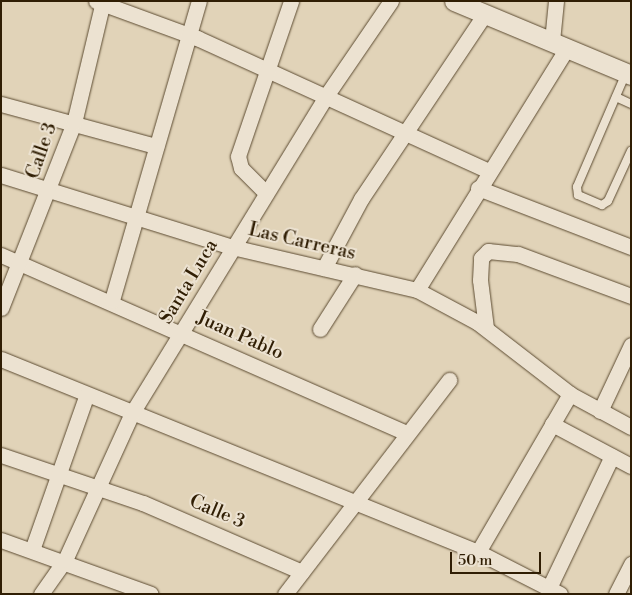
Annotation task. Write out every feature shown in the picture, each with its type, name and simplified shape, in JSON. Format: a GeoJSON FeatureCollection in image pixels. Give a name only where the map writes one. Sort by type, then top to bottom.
{"type":"FeatureCollection","features":[{"type":"Feature","properties":{"kind":"street"},"geometry":{"type":"LineString","coordinates":[[112,300],[187,34],[199,1]]}},
{"type":"Feature","properties":{"kind":"street"},"geometry":{"type":"LineString","coordinates":[[266,193],[241,168],[238,156],[265,68],[291,1]]}},
{"type":"Feature","properties":{"kind":"street","name":"Santa Luca"},"geometry":{"type":"LineString","coordinates":[[41,594],[65,560],[132,413],[326,96],[391,1]]}},
{"type":"Feature","properties":{"kind":"street"},"geometry":{"type":"LineString","coordinates":[[417,290],[489,172],[559,44],[556,1]]}},
{"type":"Feature","properties":{"kind":"street"},"geometry":{"type":"LineString","coordinates":[[101,2],[187,34],[265,68],[489,172]]}},
{"type":"Feature","properties":{"kind":"street","name":"Calle 3"},"geometry":{"type":"LineString","coordinates":[[1,308],[49,192],[74,123],[101,2]]}},
{"type":"Feature","properties":{"kind":"street"},"geometry":{"type":"LineString","coordinates":[[324,268],[361,199],[408,134],[470,6],[628,74]]}},
{"type":"Feature","properties":{"kind":"street"},"geometry":{"type":"LineString","coordinates":[[1,104],[156,146]]}},
{"type":"Feature","properties":{"kind":"street","name":"Las Carreras"},"geometry":{"type":"LineString","coordinates":[[1,175],[49,192],[136,215],[232,247],[355,274],[417,290],[486,328],[570,394],[631,427]]}},
{"type":"Feature","properties":{"kind":"street"},"geometry":{"type":"LineString","coordinates":[[478,188],[631,247]]}},
{"type":"Feature","properties":{"kind":"street"},"geometry":{"type":"LineString","coordinates":[[486,328],[480,280],[481,258],[488,251],[518,254],[631,296]]}},
{"type":"Feature","properties":{"kind":"street","name":"Juan Pablo"},"geometry":{"type":"LineString","coordinates":[[1,255],[19,264],[112,300],[407,433]]}},
{"type":"Feature","properties":{"kind":"street"},"geometry":{"type":"LineString","coordinates":[[320,329],[355,274]]}},
{"type":"Feature","properties":{"kind":"street"},"geometry":{"type":"LineString","coordinates":[[600,411],[631,345]]}},
{"type":"Feature","properties":{"kind":"street"},"geometry":{"type":"LineString","coordinates":[[1,359],[354,506],[478,552],[554,591],[612,456]]}},
{"type":"Feature","properties":{"kind":"street"},"geometry":{"type":"LineString","coordinates":[[285,594],[449,380]]}},
{"type":"Feature","properties":{"kind":"street"},"geometry":{"type":"LineString","coordinates":[[32,550],[57,474],[87,394]]}},
{"type":"Feature","properties":{"kind":"street"},"geometry":{"type":"LineString","coordinates":[[478,552],[570,394]]}},
{"type":"Feature","properties":{"kind":"street"},"geometry":{"type":"LineString","coordinates":[[552,424],[631,466]]}},
{"type":"Feature","properties":{"kind":"street","name":"Calle 3"},"geometry":{"type":"LineString","coordinates":[[1,455],[99,487],[216,532],[302,572]]}},
{"type":"Feature","properties":{"kind":"street"},"geometry":{"type":"LineString","coordinates":[[1,540],[65,560],[151,594]]}},
{"type":"Feature","properties":{"kind":"street"},"geometry":{"type":"LineString","coordinates":[[616,594],[631,564]]}},
{"type":"Feature","properties":{"kind":"lane"},"geometry":{"type":"LineString","coordinates":[[628,74],[577,187],[578,195],[602,205],[608,201],[631,151]]}},
{"type":"Feature","properties":{"kind":"lane"},"geometry":{"type":"LineString","coordinates":[[616,97],[631,104]]}}]}
